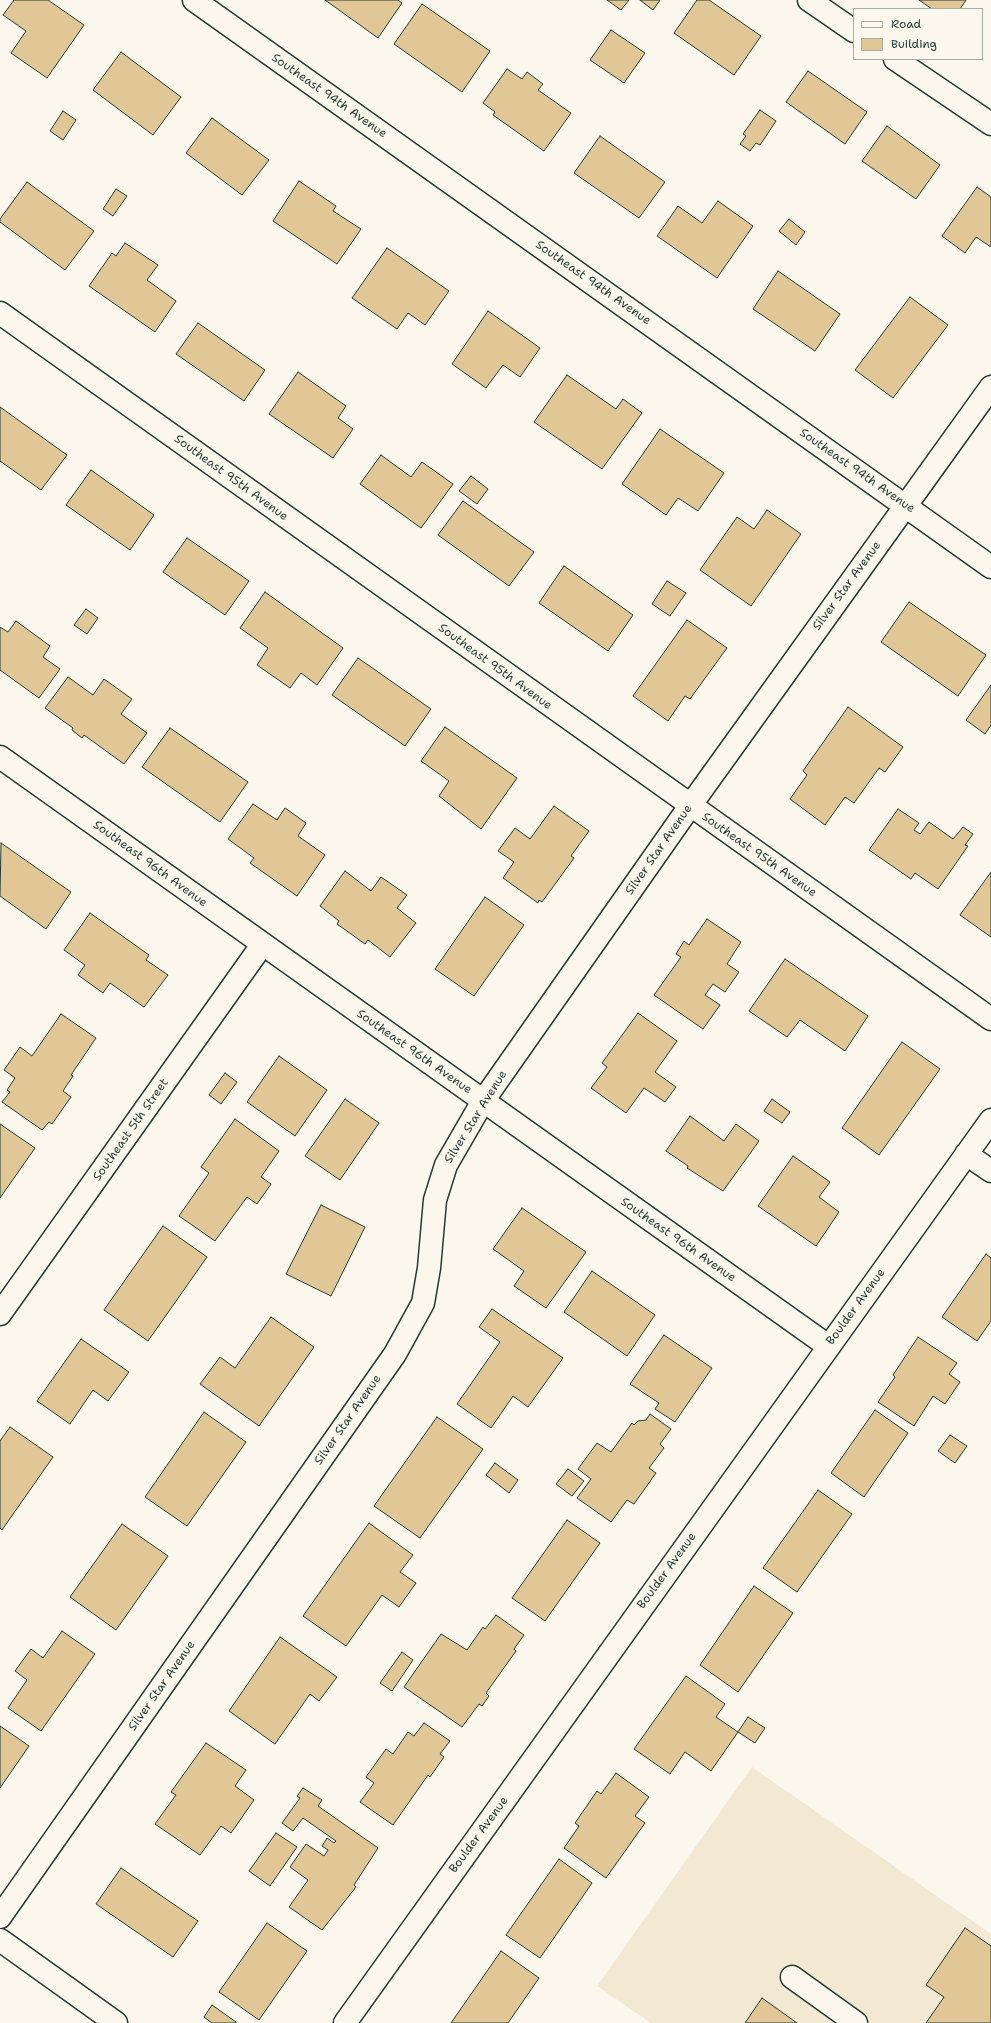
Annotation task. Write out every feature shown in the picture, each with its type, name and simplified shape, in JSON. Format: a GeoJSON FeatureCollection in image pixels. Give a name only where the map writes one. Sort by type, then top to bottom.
{"type":"FeatureCollection","features":[{"type":"Feature","properties":{"kind":"street","name":"Southeast 94th Avenue"},"geometry":{"type":"LineString","coordinates":[[194,0],[906,505],[991,567]]}},
{"type":"Feature","properties":{"kind":"street"},"geometry":{"type":"LineString","coordinates":[[810,0],[853,30]]}},
{"type":"Feature","properties":{"kind":"street"},"geometry":{"type":"LineString","coordinates":[[896,60],[991,124]]}},
{"type":"Feature","properties":{"kind":"street","name":"Southeast 95th Avenue"},"geometry":{"type":"LineString","coordinates":[[0,313],[991,1019]]}},
{"type":"Feature","properties":{"kind":"street","name":"Silver Star Avenue"},"geometry":{"type":"LineString","coordinates":[[0,1917],[395,1354],[422,1302],[429,1268],[436,1200],[446,1165],[483,1101],[690,806],[991,386]]}},
{"type":"Feature","properties":{"kind":"street","name":"Southeast 96th Avenue"},"geometry":{"type":"LineString","coordinates":[[0,757],[262,945],[828,1346]]}},
{"type":"Feature","properties":{"kind":"street","name":"Southeast 5th Street"},"geometry":{"type":"LineString","coordinates":[[0,1314],[262,945]]}},
{"type":"Feature","properties":{"kind":"street","name":"Boulder Avenue"},"geometry":{"type":"LineString","coordinates":[[345,2023],[991,1120]]}},
{"type":"Feature","properties":{"kind":"street"},"geometry":{"type":"LineString","coordinates":[[966,1154],[991,1171]]}},
{"type":"Feature","properties":{"kind":"street"},"geometry":{"type":"LineString","coordinates":[[0,1940],[116,2023]]}},
{"type":"Feature","properties":{"kind":"street"},"geometry":{"type":"LineString","coordinates":[[792,1978],[856,2023]]}},
{"type":"Feature","properties":{"kind":"shaded area"},"geometry":{"type":"Polygon","coordinates":[[[752,1767],[991,1934],[991,2023],[651,2023],[597,1986],[752,1767]]]}},
{"type":"Feature","properties":{"kind":"building"},"geometry":{"type":"Polygon","coordinates":[[[14,0],[48,0],[84,25],[47,78],[11,53],[26,31],[3,15],[14,0]]]}},
{"type":"Feature","properties":{"kind":"building"},"geometry":{"type":"Polygon","coordinates":[[[325,0],[398,0],[402,3],[378,38],[325,0]]]}},
{"type":"Feature","properties":{"kind":"building"},"geometry":{"type":"Polygon","coordinates":[[[607,0],[629,0],[621,10],[607,0]]]}},
{"type":"Feature","properties":{"kind":"building"},"geometry":{"type":"Polygon","coordinates":[[[640,0],[660,0],[653,10],[640,0]]]}},
{"type":"Feature","properties":{"kind":"building"},"geometry":{"type":"Polygon","coordinates":[[[697,0],[709,0],[761,36],[734,75],[674,33],[697,0]]]}},
{"type":"Feature","properties":{"kind":"building"},"geometry":{"type":"Polygon","coordinates":[[[919,0],[966,0],[961,8],[931,8],[919,0]]]}},
{"type":"Feature","properties":{"kind":"building"},"geometry":{"type":"Polygon","coordinates":[[[422,4],[490,51],[462,92],[394,44],[422,4]]]}},
{"type":"Feature","properties":{"kind":"building"},"geometry":{"type":"Polygon","coordinates":[[[611,30],[645,53],[624,83],[590,60],[611,30]]]}},
{"type":"Feature","properties":{"kind":"building"},"geometry":{"type":"Polygon","coordinates":[[[121,52],[181,97],[153,135],[93,90],[121,52]]]}},
{"type":"Feature","properties":{"kind":"building"},"geometry":{"type":"Polygon","coordinates":[[[507,69],[522,79],[527,72],[543,84],[538,90],[571,113],[544,151],[493,115],[495,112],[483,103],[507,69]]]}},
{"type":"Feature","properties":{"kind":"building"},"geometry":{"type":"Polygon","coordinates":[[[808,71],[867,112],[845,144],[786,102],[808,71]]]}},
{"type":"Feature","properties":{"kind":"building"},"geometry":{"type":"Polygon","coordinates":[[[760,110],[776,121],[760,145],[756,143],[750,151],[740,144],[746,136],[743,134],[760,110]]]}},
{"type":"Feature","properties":{"kind":"building"},"geometry":{"type":"Polygon","coordinates":[[[63,111],[76,120],[63,140],[50,131],[63,111]]]}},
{"type":"Feature","properties":{"kind":"building"},"geometry":{"type":"Polygon","coordinates":[[[212,118],[269,160],[242,195],[186,153],[212,118]]]}},
{"type":"Feature","properties":{"kind":"building"},"geometry":{"type":"Polygon","coordinates":[[[887,126],[940,165],[916,199],[862,161],[887,126]]]}},
{"type":"Feature","properties":{"kind":"building"},"geometry":{"type":"Polygon","coordinates":[[[600,136],[665,182],[639,218],[574,173],[600,136]]]}},
{"type":"Feature","properties":{"kind":"building"},"geometry":{"type":"Polygon","coordinates":[[[299,181],[336,206],[333,211],[361,229],[337,264],[273,221],[299,181]]]}},
{"type":"Feature","properties":{"kind":"building"},"geometry":{"type":"Polygon","coordinates":[[[27,182],[94,231],[65,270],[0,222],[0,219],[27,182]]]}},
{"type":"Feature","properties":{"kind":"building"},"geometry":{"type":"Polygon","coordinates":[[[977,187],[991,197],[991,247],[976,237],[965,253],[942,236],[977,187]]]}},
{"type":"Feature","properties":{"kind":"building"},"geometry":{"type":"Polygon","coordinates":[[[116,189],[127,196],[113,216],[103,209],[116,189]]]}},
{"type":"Feature","properties":{"kind":"building"},"geometry":{"type":"Polygon","coordinates":[[[718,201],[753,226],[717,278],[657,236],[678,206],[702,223],[718,201]]]}},
{"type":"Feature","properties":{"kind":"building"},"geometry":{"type":"Polygon","coordinates":[[[789,219],[805,232],[796,245],[779,231],[789,219]]]}},
{"type":"Feature","properties":{"kind":"building"},"geometry":{"type":"Polygon","coordinates":[[[125,243],[158,265],[147,280],[176,301],[155,332],[89,286],[112,253],[116,256],[125,243]]]}},
{"type":"Feature","properties":{"kind":"building"},"geometry":{"type":"Polygon","coordinates":[[[387,248],[449,291],[425,325],[408,313],[397,329],[352,298],[387,248]]]}},
{"type":"Feature","properties":{"kind":"building"},"geometry":{"type":"Polygon","coordinates":[[[778,271],[840,314],[815,351],[753,309],[778,271]]]}},
{"type":"Feature","properties":{"kind":"building"},"geometry":{"type":"Polygon","coordinates":[[[910,297],[948,325],[893,398],[855,370],[910,297]]]}},
{"type":"Feature","properties":{"kind":"building"},"geometry":{"type":"Polygon","coordinates":[[[488,311],[540,348],[520,377],[503,365],[486,388],[452,364],[488,311]]]}},
{"type":"Feature","properties":{"kind":"building"},"geometry":{"type":"Polygon","coordinates":[[[198,323],[265,370],[244,401],[176,354],[198,323]]]}},
{"type":"Feature","properties":{"kind":"building"},"geometry":{"type":"Polygon","coordinates":[[[298,372],[346,406],[338,418],[353,429],[333,458],[269,414],[298,372]]]}},
{"type":"Feature","properties":{"kind":"building"},"geometry":{"type":"Polygon","coordinates":[[[567,375],[616,409],[623,399],[642,413],[602,469],[534,422],[567,375]]]}},
{"type":"Feature","properties":{"kind":"building"},"geometry":{"type":"Polygon","coordinates":[[[0,407],[67,455],[41,490],[0,461],[0,407]]]}},
{"type":"Feature","properties":{"kind":"building"},"geometry":{"type":"Polygon","coordinates":[[[660,429],[724,473],[698,511],[678,498],[666,515],[622,484],[660,429]]]}},
{"type":"Feature","properties":{"kind":"building"},"geometry":{"type":"Polygon","coordinates":[[[381,455],[411,477],[422,462],[453,484],[421,528],[360,484],[381,455]]]}},
{"type":"Feature","properties":{"kind":"building"},"geometry":{"type":"Polygon","coordinates":[[[91,470],[154,515],[130,550],[66,505],[91,470]]]}},
{"type":"Feature","properties":{"kind":"building"},"geometry":{"type":"Polygon","coordinates":[[[471,476],[488,489],[477,504],[459,491],[471,476]]]}},
{"type":"Feature","properties":{"kind":"building"},"geometry":{"type":"Polygon","coordinates":[[[463,501],[534,552],[509,586],[438,535],[463,501]]]}},
{"type":"Feature","properties":{"kind":"building"},"geometry":{"type":"Polygon","coordinates":[[[767,510],[801,534],[751,606],[700,570],[737,517],[754,529],[767,510]]]}},
{"type":"Feature","properties":{"kind":"building"},"geometry":{"type":"Polygon","coordinates":[[[187,538],[249,581],[225,615],[163,572],[187,538]]]}},
{"type":"Feature","properties":{"kind":"building"},"geometry":{"type":"Polygon","coordinates":[[[564,566],[633,615],[608,651],[539,603],[564,566]]]}},
{"type":"Feature","properties":{"kind":"building"},"geometry":{"type":"Polygon","coordinates":[[[667,581],[686,593],[670,616],[652,604],[667,581]]]}},
{"type":"Feature","properties":{"kind":"building"},"geometry":{"type":"Polygon","coordinates":[[[265,592],[343,648],[317,685],[301,673],[290,688],[257,665],[268,648],[240,628],[265,592]]]}},
{"type":"Feature","properties":{"kind":"building"},"geometry":{"type":"Polygon","coordinates":[[[909,602],[986,655],[958,696],[881,642],[909,602]]]}},
{"type":"Feature","properties":{"kind":"building"},"geometry":{"type":"Polygon","coordinates":[[[86,609],[98,618],[87,634],[74,625],[86,609]]]}},
{"type":"Feature","properties":{"kind":"building"},"geometry":{"type":"Polygon","coordinates":[[[687,620],[727,648],[690,699],[685,696],[668,721],[633,696],[687,620]]]}},
{"type":"Feature","properties":{"kind":"building"},"geometry":{"type":"Polygon","coordinates":[[[16,621],[50,646],[43,657],[60,669],[39,698],[0,670],[0,627],[8,632],[16,621]]]}},
{"type":"Feature","properties":{"kind":"building"},"geometry":{"type":"Polygon","coordinates":[[[358,658],[431,709],[405,746],[332,695],[358,658]]]}},
{"type":"Feature","properties":{"kind":"building"},"geometry":{"type":"Polygon","coordinates":[[[68,677],[93,695],[104,679],[132,699],[121,714],[147,733],[124,764],[84,735],[82,738],[72,730],[73,728],[45,708],[68,677]]]}},
{"type":"Feature","properties":{"kind":"building"},"geometry":{"type":"Polygon","coordinates":[[[991,685],[991,725],[985,734],[966,720],[991,685]]]}},
{"type":"Feature","properties":{"kind":"building"},"geometry":{"type":"Polygon","coordinates":[[[848,707],[903,747],[885,772],[879,768],[854,803],[845,797],[825,825],[790,799],[807,775],[803,771],[848,707]]]}},
{"type":"Feature","properties":{"kind":"building"},"geometry":{"type":"Polygon","coordinates":[[[445,727],[517,778],[481,829],[439,796],[449,781],[421,761],[445,727]]]}},
{"type":"Feature","properties":{"kind":"building"},"geometry":{"type":"Polygon","coordinates":[[[170,728],[248,782],[220,822],[142,767],[170,728]]]}},
{"type":"Feature","properties":{"kind":"building"},"geometry":{"type":"Polygon","coordinates":[[[253,804],[277,820],[285,808],[306,823],[298,836],[325,855],[297,896],[250,863],[254,858],[228,839],[253,804]]]}},
{"type":"Feature","properties":{"kind":"building"},"geometry":{"type":"Polygon","coordinates":[[[554,806],[589,831],[571,856],[574,858],[542,902],[539,900],[538,903],[503,878],[514,862],[498,851],[515,828],[530,839],[554,806]]]}},
{"type":"Feature","properties":{"kind":"building"},"geometry":{"type":"Polygon","coordinates":[[[898,809],[919,823],[914,830],[920,834],[929,822],[953,839],[963,827],[973,834],[965,845],[968,846],[938,889],[915,873],[911,879],[869,850],[898,809]]]}},
{"type":"Feature","properties":{"kind":"building"},"geometry":{"type":"Polygon","coordinates":[[[1,843],[71,892],[46,929],[0,896],[1,843]]]}},
{"type":"Feature","properties":{"kind":"building"},"geometry":{"type":"Polygon","coordinates":[[[345,871],[371,891],[381,877],[407,895],[397,908],[416,923],[390,957],[368,940],[365,944],[337,924],[339,921],[320,906],[345,871]]]}},
{"type":"Feature","properties":{"kind":"building"},"geometry":{"type":"Polygon","coordinates":[[[991,872],[991,937],[960,915],[991,872]]]}},
{"type":"Feature","properties":{"kind":"building"},"geometry":{"type":"Polygon","coordinates":[[[485,897],[524,925],[474,996],[435,969],[485,897]]]}},
{"type":"Feature","properties":{"kind":"building"},"geometry":{"type":"Polygon","coordinates":[[[90,913],[149,955],[146,960],[168,975],[144,1007],[110,983],[103,993],[78,975],[85,965],[64,950],[90,913]]]}},
{"type":"Feature","properties":{"kind":"building"},"geometry":{"type":"Polygon","coordinates":[[[707,919],[741,942],[727,964],[739,972],[725,992],[713,984],[705,995],[720,1005],[703,1029],[654,995],[681,957],[676,954],[684,941],[689,945],[707,919]]]}},
{"type":"Feature","properties":{"kind":"building"},"geometry":{"type":"Polygon","coordinates":[[[785,959],[868,1016],[845,1051],[800,1020],[787,1037],[749,1011],[785,959]]]}},
{"type":"Feature","properties":{"kind":"building"},"geometry":{"type":"Polygon","coordinates":[[[638,1013],[677,1041],[655,1072],[676,1087],[665,1102],[644,1088],[626,1113],[591,1088],[607,1067],[602,1063],[638,1013]]]}},
{"type":"Feature","properties":{"kind":"building"},"geometry":{"type":"Polygon","coordinates":[[[61,1014],[96,1038],[71,1075],[73,1076],[63,1091],[71,1097],[52,1124],[49,1122],[42,1130],[2,1102],[10,1092],[7,1090],[15,1078],[4,1070],[20,1047],[32,1056],[61,1014]]]}},
{"type":"Feature","properties":{"kind":"building"},"geometry":{"type":"Polygon","coordinates":[[[902,1042],[940,1069],[879,1155],[842,1128],[902,1042]]]}},
{"type":"Feature","properties":{"kind":"building"},"geometry":{"type":"Polygon","coordinates":[[[279,1056],[327,1090],[295,1136],[247,1102],[279,1056]]]}},
{"type":"Feature","properties":{"kind":"building"},"geometry":{"type":"Polygon","coordinates":[[[225,1073],[237,1082],[221,1104],[209,1095],[225,1073]]]}},
{"type":"Feature","properties":{"kind":"building"},"geometry":{"type":"Polygon","coordinates":[[[345,1099],[379,1123],[340,1180],[305,1156],[345,1099]]]}},
{"type":"Feature","properties":{"kind":"building"},"geometry":{"type":"Polygon","coordinates":[[[772,1099],[790,1112],[782,1123],[764,1111],[772,1099]]]}},
{"type":"Feature","properties":{"kind":"building"},"geometry":{"type":"Polygon","coordinates":[[[690,1116],[724,1141],[736,1124],[759,1141],[723,1191],[687,1168],[688,1166],[666,1151],[690,1116]]]}},
{"type":"Feature","properties":{"kind":"building"},"geometry":{"type":"Polygon","coordinates":[[[235,1119],[279,1151],[261,1177],[271,1184],[257,1204],[247,1197],[215,1241],[179,1216],[209,1173],[201,1167],[235,1119]]]}},
{"type":"Feature","properties":{"kind":"building"},"geometry":{"type":"Polygon","coordinates":[[[0,1124],[35,1148],[0,1198],[0,1124]]]}},
{"type":"Feature","properties":{"kind":"building"},"geometry":{"type":"Polygon","coordinates":[[[793,1156],[830,1182],[819,1197],[839,1212],[816,1246],[758,1206],[793,1156]]]}},
{"type":"Feature","properties":{"kind":"building"},"geometry":{"type":"Polygon","coordinates":[[[321,1205],[365,1227],[331,1296],[286,1274],[321,1205]]]}},
{"type":"Feature","properties":{"kind":"building"},"geometry":{"type":"Polygon","coordinates":[[[522,1208],[586,1252],[546,1308],[514,1286],[524,1271],[493,1249],[522,1208]]]}},
{"type":"Feature","properties":{"kind":"building"},"geometry":{"type":"Polygon","coordinates":[[[163,1226],[207,1257],[148,1341],[104,1310],[163,1226]]]}},
{"type":"Feature","properties":{"kind":"building"},"geometry":{"type":"Polygon","coordinates":[[[986,1254],[991,1258],[991,1321],[977,1341],[942,1317],[986,1254]]]}},
{"type":"Feature","properties":{"kind":"building"},"geometry":{"type":"Polygon","coordinates":[[[592,1271],[655,1315],[627,1356],[564,1312],[592,1271]]]}},
{"type":"Feature","properties":{"kind":"building"},"geometry":{"type":"Polygon","coordinates":[[[492,1309],[563,1358],[528,1407],[513,1396],[491,1428],[457,1404],[500,1342],[479,1327],[492,1309]]]}},
{"type":"Feature","properties":{"kind":"building"},"geometry":{"type":"Polygon","coordinates":[[[271,1317],[314,1347],[259,1426],[200,1384],[220,1357],[235,1368],[271,1317]]]}},
{"type":"Feature","properties":{"kind":"building"},"geometry":{"type":"Polygon","coordinates":[[[664,1335],[712,1368],[675,1422],[655,1409],[659,1403],[630,1384],[664,1335]]]}},
{"type":"Feature","properties":{"kind":"building"},"geometry":{"type":"Polygon","coordinates":[[[918,1337],[957,1363],[949,1374],[960,1382],[945,1404],[933,1396],[914,1426],[878,1402],[895,1377],[893,1375],[918,1337]]]}},
{"type":"Feature","properties":{"kind":"building"},"geometry":{"type":"Polygon","coordinates":[[[81,1339],[129,1372],[108,1401],[93,1390],[70,1424],[37,1401],[81,1339]]]}},
{"type":"Feature","properties":{"kind":"building"},"geometry":{"type":"Polygon","coordinates":[[[875,1410],[908,1433],[864,1497],[831,1473],[875,1410]]]}},
{"type":"Feature","properties":{"kind":"building"},"geometry":{"type":"Polygon","coordinates":[[[204,1412],[246,1442],[187,1526],[145,1497],[204,1412]]]}},
{"type":"Feature","properties":{"kind":"building"},"geometry":{"type":"Polygon","coordinates":[[[650,1414],[671,1429],[660,1444],[664,1448],[649,1468],[656,1473],[634,1504],[627,1500],[611,1522],[577,1498],[591,1479],[578,1469],[597,1443],[611,1452],[632,1423],[634,1425],[638,1421],[646,1420],[650,1414]]]}},
{"type":"Feature","properties":{"kind":"building"},"geometry":{"type":"Polygon","coordinates":[[[437,1417],[483,1449],[420,1538],[374,1506],[437,1417]]]}},
{"type":"Feature","properties":{"kind":"building"},"geometry":{"type":"Polygon","coordinates":[[[10,1427],[53,1457],[2,1530],[0,1528],[0,1441],[10,1427]]]}},
{"type":"Feature","properties":{"kind":"building"},"geometry":{"type":"Polygon","coordinates":[[[950,1435],[967,1446],[955,1463],[938,1451],[950,1435]]]}},
{"type":"Feature","properties":{"kind":"building"},"geometry":{"type":"Polygon","coordinates":[[[495,1463],[518,1480],[509,1493],[486,1475],[495,1463]]]}},
{"type":"Feature","properties":{"kind":"building"},"geometry":{"type":"Polygon","coordinates":[[[568,1469],[584,1481],[572,1496],[556,1484],[568,1469]]]}},
{"type":"Feature","properties":{"kind":"building"},"geometry":{"type":"Polygon","coordinates":[[[818,1490],[852,1514],[797,1592],[763,1568],[818,1490]]]}},
{"type":"Feature","properties":{"kind":"building"},"geometry":{"type":"Polygon","coordinates":[[[567,1520],[600,1543],[545,1621],[512,1598],[567,1520]]]}},
{"type":"Feature","properties":{"kind":"building"},"geometry":{"type":"Polygon","coordinates":[[[369,1523],[413,1555],[400,1572],[416,1583],[399,1607],[382,1595],[346,1646],[303,1616],[369,1523]]]}},
{"type":"Feature","properties":{"kind":"building"},"geometry":{"type":"Polygon","coordinates":[[[122,1524],[168,1556],[116,1630],[70,1597],[122,1524]]]}},
{"type":"Feature","properties":{"kind":"building"},"geometry":{"type":"Polygon","coordinates":[[[754,1586],[793,1613],[738,1692],[700,1665],[754,1586]]]}},
{"type":"Feature","properties":{"kind":"building"},"geometry":{"type":"Polygon","coordinates":[[[496,1615],[524,1635],[514,1649],[516,1651],[486,1693],[489,1696],[482,1706],[479,1704],[462,1727],[404,1687],[441,1634],[467,1650],[483,1627],[485,1629],[496,1615]]]}},
{"type":"Feature","properties":{"kind":"building"},"geometry":{"type":"Polygon","coordinates":[[[62,1631],[95,1654],[41,1731],[8,1708],[27,1680],[15,1671],[31,1649],[43,1658],[62,1631]]]}},
{"type":"Feature","properties":{"kind":"building"},"geometry":{"type":"Polygon","coordinates":[[[280,1637],[337,1677],[319,1701],[310,1694],[275,1744],[229,1711],[280,1637]]]}},
{"type":"Feature","properties":{"kind":"building"},"geometry":{"type":"Polygon","coordinates":[[[402,1652],[413,1660],[392,1691],[380,1683],[402,1652]]]}},
{"type":"Feature","properties":{"kind":"building"},"geometry":{"type":"Polygon","coordinates":[[[686,1676],[725,1704],[716,1717],[738,1732],[711,1771],[685,1752],[670,1774],[634,1749],[686,1676]]]}},
{"type":"Feature","properties":{"kind":"building"},"geometry":{"type":"Polygon","coordinates":[[[748,1717],[765,1728],[755,1743],[738,1732],[748,1717]]]}},
{"type":"Feature","properties":{"kind":"building"},"geometry":{"type":"Polygon","coordinates":[[[424,1723],[450,1741],[440,1754],[444,1757],[430,1777],[428,1775],[393,1825],[360,1802],[374,1783],[366,1777],[386,1749],[393,1754],[408,1732],[414,1736],[424,1723]]]}},
{"type":"Feature","properties":{"kind":"building"},"geometry":{"type":"Polygon","coordinates":[[[0,1726],[29,1746],[0,1788],[0,1726]]]}},
{"type":"Feature","properties":{"kind":"building"},"geometry":{"type":"Polygon","coordinates":[[[206,1743],[246,1770],[235,1786],[254,1800],[231,1833],[221,1826],[200,1855],[155,1824],[176,1795],[171,1792],[206,1743]]]}},
{"type":"Feature","properties":{"kind":"building"},"geometry":{"type":"Polygon","coordinates":[[[616,1773],[649,1797],[635,1816],[645,1823],[606,1878],[564,1848],[579,1826],[575,1823],[597,1791],[601,1794],[616,1773]]]}},
{"type":"Feature","properties":{"kind":"building"},"geometry":{"type":"Polygon","coordinates":[[[303,1788],[322,1800],[318,1806],[378,1848],[354,1885],[356,1887],[322,1930],[289,1907],[308,1880],[290,1867],[306,1844],[324,1856],[328,1850],[322,1846],[327,1838],[334,1843],[336,1841],[303,1818],[293,1831],[282,1823],[300,1798],[297,1796],[303,1788]]]}},
{"type":"Feature","properties":{"kind":"building"},"geometry":{"type":"Polygon","coordinates":[[[276,1833],[297,1847],[270,1886],[249,1871],[276,1833]]]}},
{"type":"Feature","properties":{"kind":"building"},"geometry":{"type":"Polygon","coordinates":[[[559,1859],[592,1883],[540,1958],[506,1935],[559,1859]]]}},
{"type":"Feature","properties":{"kind":"building"},"geometry":{"type":"Polygon","coordinates":[[[121,1868],[198,1921],[173,1957],[96,1904],[121,1868]]]}},
{"type":"Feature","properties":{"kind":"building"},"geometry":{"type":"Polygon","coordinates":[[[267,1923],[307,1951],[259,2020],[219,1992],[267,1923]]]}},
{"type":"Feature","properties":{"kind":"building"},"geometry":{"type":"Polygon","coordinates":[[[965,1928],[991,1946],[991,2023],[926,2023],[944,1997],[926,1985],[965,1928]]]}},
{"type":"Feature","properties":{"kind":"building"},"geometry":{"type":"Polygon","coordinates":[[[501,1951],[539,1978],[508,2023],[451,2023],[501,1951]]]}},
{"type":"Feature","properties":{"kind":"building"},"geometry":{"type":"Polygon","coordinates":[[[762,1998],[797,2023],[745,2023],[762,1998]]]}},
{"type":"Feature","properties":{"kind":"building"},"geometry":{"type":"Polygon","coordinates":[[[212,2005],[236,2023],[212,2023],[204,2017],[212,2005]]]}}]}
